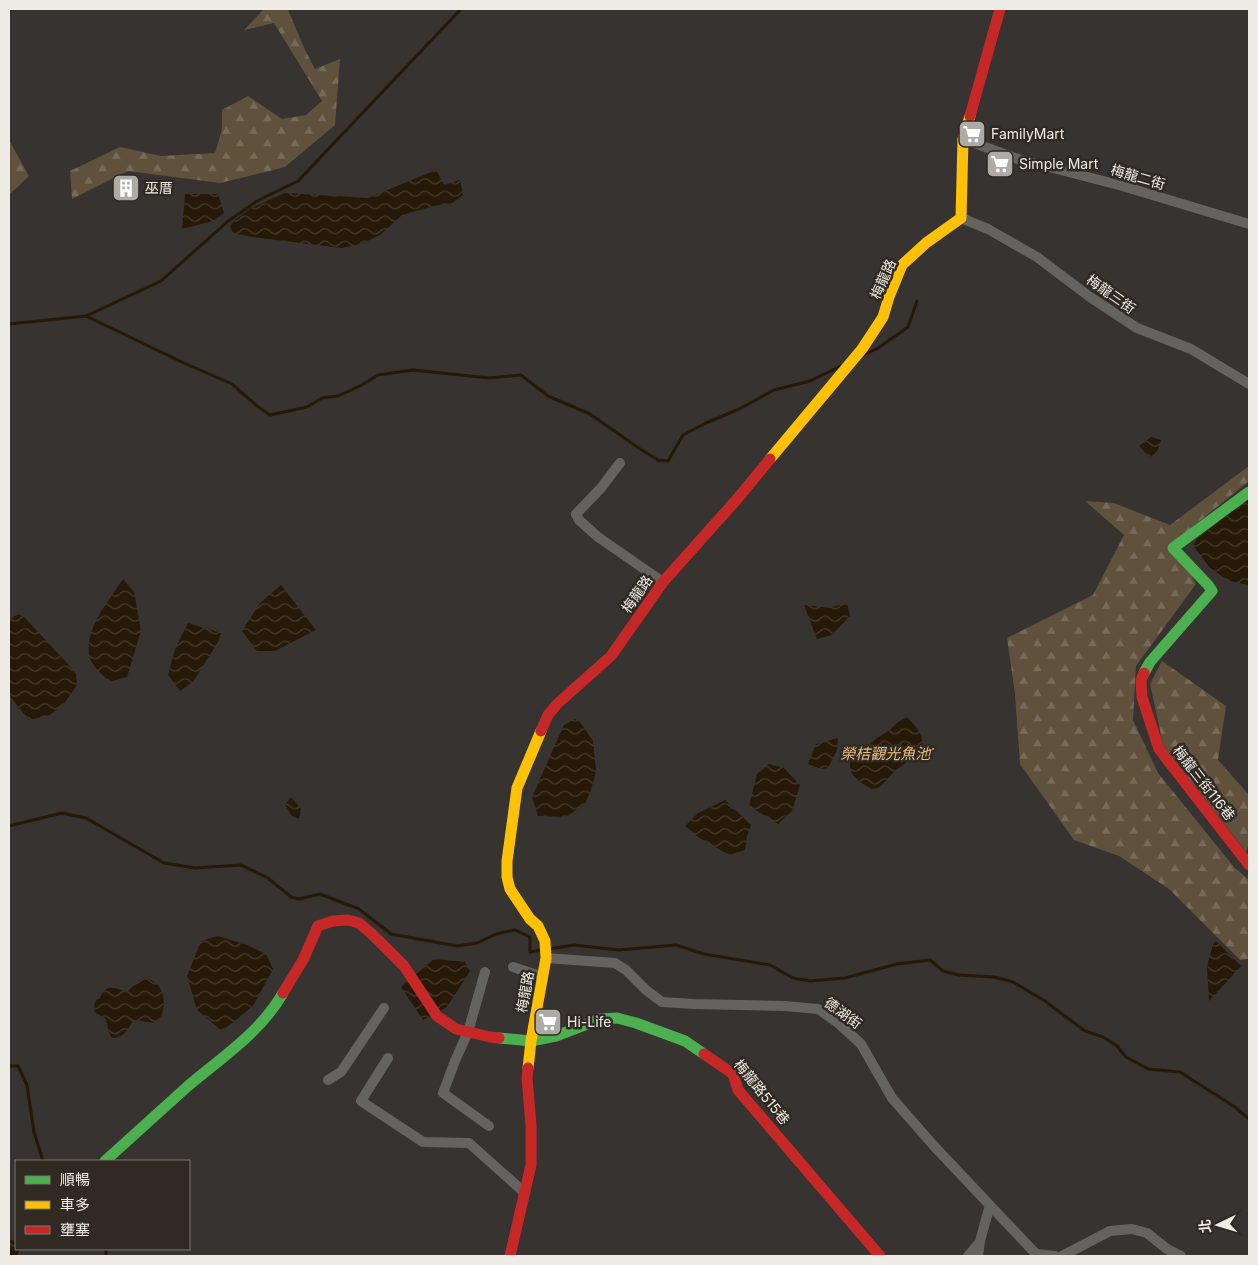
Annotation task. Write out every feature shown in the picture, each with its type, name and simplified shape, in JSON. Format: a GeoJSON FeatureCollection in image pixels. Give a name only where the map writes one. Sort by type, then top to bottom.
{"type":"FeatureCollection","features":[{"type":"Feature","properties":{"kind":"street"},"geometry":{"type":"LineString","coordinates":[[961,218],[963,138],[1000,9]]}},
{"type":"Feature","properties":{"kind":"street","name":"梅龍二街"},"geometry":{"type":"LineString","coordinates":[[963,138],[1018,159],[1119,185],[1249,224]]}},
{"type":"Feature","properties":{"kind":"street","name":"梅龍路"},"geometry":{"type":"LineString","coordinates":[[510,1256],[531,1165],[531,1125],[527,1078],[531,1041],[546,957],[545,944],[538,926],[530,919],[510,889],[507,877],[508,861],[517,788],[548,715],[556,704],[611,656],[663,582],[738,498],[860,351],[883,317],[902,265],[926,243],[961,218]]}},
{"type":"Feature","properties":{"kind":"street","name":"梅龍三街"},"geometry":{"type":"LineString","coordinates":[[961,218],[988,229],[1037,257],[1090,297],[1137,328],[1191,349],[1249,384]]}},
{"type":"Feature","properties":{"kind":"street"},"geometry":{"type":"LineString","coordinates":[[620,463],[601,488],[576,514],[579,520],[598,536],[663,582]]}},
{"type":"Feature","properties":{"kind":"street","name":"梅龍三街116巷"},"geometry":{"type":"LineString","coordinates":[[1249,492],[1173,548],[1212,591],[1150,662],[1141,680],[1142,697],[1159,749],[1249,866]]}},
{"type":"Feature","properties":{"kind":"street","name":"梅龍路515巷"},"geometry":{"type":"LineString","coordinates":[[106,1160],[187,1087],[256,1029],[276,1006],[303,960],[318,926],[348,920],[359,923],[404,966],[437,1016],[456,1029],[490,1037],[531,1041],[556,1036],[600,1019],[617,1018],[685,1041],[733,1074],[738,1090],[880,1256]]}},
{"type":"Feature","properties":{"kind":"street","name":"德湖街"},"geometry":{"type":"LineString","coordinates":[[546,957],[615,963],[626,970],[646,990],[662,1002],[785,1006],[818,1009],[861,1044],[892,1098],[1036,1255]]}},
{"type":"Feature","properties":{"kind":"street"},"geometry":{"type":"LineString","coordinates":[[513,967],[543,977]]}},
{"type":"Feature","properties":{"kind":"street"},"geometry":{"type":"LineString","coordinates":[[485,972],[468,1032],[443,1093],[489,1126]]}},
{"type":"Feature","properties":{"kind":"street"},"geometry":{"type":"LineString","coordinates":[[328,1080],[342,1072],[384,1008]]}},
{"type":"Feature","properties":{"kind":"street"},"geometry":{"type":"LineString","coordinates":[[388,1058],[360,1101],[423,1142],[469,1143],[525,1192]]}},
{"type":"Feature","properties":{"kind":"street"},"geometry":{"type":"LineString","coordinates":[[978,1256],[990,1205]]}},
{"type":"Feature","properties":{"kind":"street"},"geometry":{"type":"LineString","coordinates":[[1062,1256],[1110,1231],[1132,1229],[1147,1233],[1167,1249],[1182,1256]]}},
{"type":"Feature","properties":{"kind":"street"},"geometry":{"type":"LineString","coordinates":[[968,1256],[980,1241]]}},
{"type":"Feature","properties":{"kind":"street"},"geometry":{"type":"LineString","coordinates":[[1036,1255],[1055,1256]]}},
{"type":"Feature","properties":{"kind":"green space"},"geometry":{"type":"Polygon","coordinates":[[[264,9],[289,9],[305,50],[315,69],[340,59],[335,125],[285,167],[220,183],[128,171],[72,199],[70,171],[120,147],[161,156],[215,153],[222,129],[222,110],[248,96],[282,119],[306,115],[322,101],[274,23],[244,30],[264,9]]]}},
{"type":"Feature","properties":{"kind":"green space"},"geometry":{"type":"Polygon","coordinates":[[[9,140],[29,176],[9,195],[9,140]]]}},
{"type":"Feature","properties":{"kind":"green space"},"geometry":{"type":"Polygon","coordinates":[[[1249,466],[1249,481],[1174,542],[1196,584],[1136,666],[1133,720],[1158,773],[1234,867],[1249,880],[1249,959],[1240,960],[1169,889],[1119,856],[1074,840],[1020,764],[1015,694],[1007,638],[1093,595],[1124,535],[1085,501],[1114,503],[1170,525],[1249,466]]]}},
{"type":"Feature","properties":{"kind":"green space"},"geometry":{"type":"Polygon","coordinates":[[[1162,661],[1226,706],[1218,760],[1249,795],[1249,844],[1246,852],[1163,745],[1150,684],[1162,661]]]}},
{"type":"Feature","properties":{"kind":"water"},"geometry":{"type":"Polygon","coordinates":[[[436,170],[444,185],[460,180],[463,195],[452,203],[402,215],[380,235],[361,244],[342,248],[252,237],[233,233],[230,226],[251,208],[285,193],[368,198],[436,170]]]}},
{"type":"Feature","properties":{"kind":"water"},"geometry":{"type":"Polygon","coordinates":[[[185,194],[218,194],[224,213],[213,221],[182,229],[185,194]]]}},
{"type":"Feature","properties":{"kind":"water"},"geometry":{"type":"Polygon","coordinates":[[[1151,437],[1161,440],[1158,450],[1150,458],[1139,446],[1151,437]]]}},
{"type":"Feature","properties":{"kind":"water"},"geometry":{"type":"Polygon","coordinates":[[[1249,498],[1249,585],[1229,581],[1210,568],[1194,544],[1197,539],[1249,498]]]}},
{"type":"Feature","properties":{"kind":"water"},"geometry":{"type":"Polygon","coordinates":[[[123,579],[134,592],[141,631],[127,677],[109,682],[91,661],[89,640],[104,607],[123,579]]]}},
{"type":"Feature","properties":{"kind":"water"},"geometry":{"type":"Polygon","coordinates":[[[281,585],[316,630],[275,651],[257,651],[242,631],[260,603],[281,585]]]}},
{"type":"Feature","properties":{"kind":"water"},"geometry":{"type":"Polygon","coordinates":[[[847,603],[850,616],[832,635],[817,639],[804,605],[829,608],[847,603]]]}},
{"type":"Feature","properties":{"kind":"water"},"geometry":{"type":"Polygon","coordinates":[[[18,614],[24,617],[76,674],[77,685],[63,705],[50,715],[29,720],[9,695],[9,620],[18,614]]]}},
{"type":"Feature","properties":{"kind":"water"},"geometry":{"type":"Polygon","coordinates":[[[188,623],[221,633],[218,642],[193,682],[180,691],[168,675],[175,649],[188,623]]]}},
{"type":"Feature","properties":{"kind":"water","name":"榮桔觀光魚池˙"},"geometry":{"type":"Polygon","coordinates":[[[907,717],[921,736],[922,750],[894,772],[882,785],[872,789],[859,781],[853,774],[850,765],[851,760],[862,755],[867,747],[877,738],[907,717]]]}},
{"type":"Feature","properties":{"kind":"water"},"geometry":{"type":"Polygon","coordinates":[[[575,719],[580,722],[593,741],[596,771],[591,790],[585,804],[566,817],[538,816],[532,797],[564,725],[575,719]]]}},
{"type":"Feature","properties":{"kind":"water"},"geometry":{"type":"Polygon","coordinates":[[[838,738],[837,750],[828,768],[821,769],[808,764],[816,744],[838,738]]]}},
{"type":"Feature","properties":{"kind":"water"},"geometry":{"type":"Polygon","coordinates":[[[769,764],[784,768],[800,785],[792,811],[778,824],[749,806],[757,774],[769,764]]]}},
{"type":"Feature","properties":{"kind":"water"},"geometry":{"type":"Polygon","coordinates":[[[291,797],[301,809],[299,819],[292,816],[285,805],[291,797]]]}},
{"type":"Feature","properties":{"kind":"water"},"geometry":{"type":"Polygon","coordinates":[[[725,800],[751,825],[745,850],[729,855],[701,839],[685,826],[698,813],[725,800]]]}},
{"type":"Feature","properties":{"kind":"water"},"geometry":{"type":"Polygon","coordinates":[[[218,936],[247,945],[266,954],[273,969],[253,1006],[222,1031],[197,1010],[187,976],[201,941],[218,936]]]}},
{"type":"Feature","properties":{"kind":"water"},"geometry":{"type":"Polygon","coordinates":[[[1216,941],[1241,966],[1209,1001],[1207,967],[1213,944],[1216,941]]]}},
{"type":"Feature","properties":{"kind":"water"},"geometry":{"type":"Polygon","coordinates":[[[434,959],[465,962],[470,971],[447,1007],[423,1020],[401,987],[434,959]]]}},
{"type":"Feature","properties":{"kind":"water"},"geometry":{"type":"Polygon","coordinates":[[[145,978],[155,982],[163,995],[164,1005],[160,1017],[154,1022],[133,1020],[123,1035],[112,1038],[105,1019],[94,1011],[96,1000],[108,988],[127,992],[141,979],[145,978]]]}},
{"type":"Feature","properties":{"kind":"water"},"geometry":{"type":"Polygon","coordinates":[[[9,1239],[15,1242],[15,1250],[20,1250],[17,1256],[9,1256],[9,1239]]]}},
{"type":"Feature","properties":{"kind":"waterway"},"geometry":{"type":"LineString","coordinates":[[9,324],[86,316],[161,281],[227,222],[257,201],[298,181],[461,9]]}},
{"type":"Feature","properties":{"kind":"waterway"},"geometry":{"type":"LineString","coordinates":[[864,355],[878,348],[908,327],[917,301]]}},
{"type":"Feature","properties":{"kind":"waterway"},"geometry":{"type":"LineString","coordinates":[[86,316],[232,384],[270,415],[307,407],[322,398],[338,396],[378,375],[413,370],[489,378],[521,375],[548,396],[590,414],[658,460],[668,461],[683,435],[739,409],[774,390],[810,381],[841,366]]}},
{"type":"Feature","properties":{"kind":"waterway"},"geometry":{"type":"LineString","coordinates":[[9,826],[62,813],[86,818],[164,863],[195,868],[241,865],[268,878],[291,897],[299,899],[320,894],[359,909],[391,934],[457,946],[477,943],[496,934],[515,930],[530,937],[530,952],[542,950]]}},
{"type":"Feature","properties":{"kind":"waterway"},"geometry":{"type":"LineString","coordinates":[[549,949],[574,945],[619,950],[676,945],[704,954],[770,965],[793,978],[810,981],[845,978],[897,964],[930,960],[943,971],[959,975],[994,977],[1013,982],[1045,1001],[1085,1031],[1103,1037],[1117,1046],[1126,1057],[1148,1069],[1180,1072],[1235,1107],[1249,1119]]}},
{"type":"Feature","properties":{"kind":"waterway"},"geometry":{"type":"LineString","coordinates":[[9,1066],[18,1066],[27,1085],[34,1132],[43,1160]]}},
{"type":"Feature","properties":{"kind":"waterway"},"geometry":{"type":"LineString","coordinates":[[106,1250],[106,1256]]}},
{"type":"Feature","properties":{"kind":"traffic: fast"},"geometry":{"type":"LineString","coordinates":[[1144,673],[1150,662],[1212,591],[1173,548],[1249,492]]}},
{"type":"Feature","properties":{"kind":"traffic: fast"},"geometry":{"type":"LineString","coordinates":[[106,1160],[188,1086],[252,1032],[264,1020],[283,993]]}},
{"type":"Feature","properties":{"kind":"traffic: fast"},"geometry":{"type":"LineString","coordinates":[[499,1038],[531,1041],[556,1036],[600,1019],[617,1018],[685,1041],[704,1054]]}},
{"type":"Feature","properties":{"kind":"traffic: slow"},"geometry":{"type":"LineString","coordinates":[[770,459],[862,349],[883,317],[902,265],[926,243],[961,218],[963,139],[970,116]]}},
{"type":"Feature","properties":{"kind":"traffic: slow"},"geometry":{"type":"LineString","coordinates":[[528,1068],[546,958],[545,941],[538,926],[530,919],[510,889],[507,877],[507,861],[517,788],[541,731]]}},
{"type":"Feature","properties":{"kind":"traffic: jam"},"geometry":{"type":"LineString","coordinates":[[970,116],[1000,9]]}},
{"type":"Feature","properties":{"kind":"traffic: jam"},"geometry":{"type":"LineString","coordinates":[[541,731],[548,715],[557,704],[611,656],[663,582],[770,459]]}},
{"type":"Feature","properties":{"kind":"traffic: jam"},"geometry":{"type":"LineString","coordinates":[[1144,673],[1141,680],[1142,697],[1159,749],[1249,865]]}},
{"type":"Feature","properties":{"kind":"traffic: jam"},"geometry":{"type":"LineString","coordinates":[[283,993],[303,960],[318,926],[333,921],[348,920],[359,923],[404,966],[437,1016],[456,1029],[499,1038]]}},
{"type":"Feature","properties":{"kind":"traffic: jam"},"geometry":{"type":"LineString","coordinates":[[704,1054],[733,1074],[738,1090],[880,1256]]}},
{"type":"Feature","properties":{"kind":"traffic: jam"},"geometry":{"type":"LineString","coordinates":[[510,1256],[531,1165],[528,1068]]}},
{"type":"Feature","properties":{"kind":"place","name":"FamilyMart"},"geometry":{"type":"Point","coordinates":[972,134]}},
{"type":"Feature","properties":{"kind":"place","name":"Simple Mart"},"geometry":{"type":"Point","coordinates":[1000,164]}},
{"type":"Feature","properties":{"kind":"place","name":"巫厝"},"geometry":{"type":"Point","coordinates":[126,188]}},
{"type":"Feature","properties":{"kind":"place","name":"Hi-Life"},"geometry":{"type":"Point","coordinates":[548,1022]}}]}
